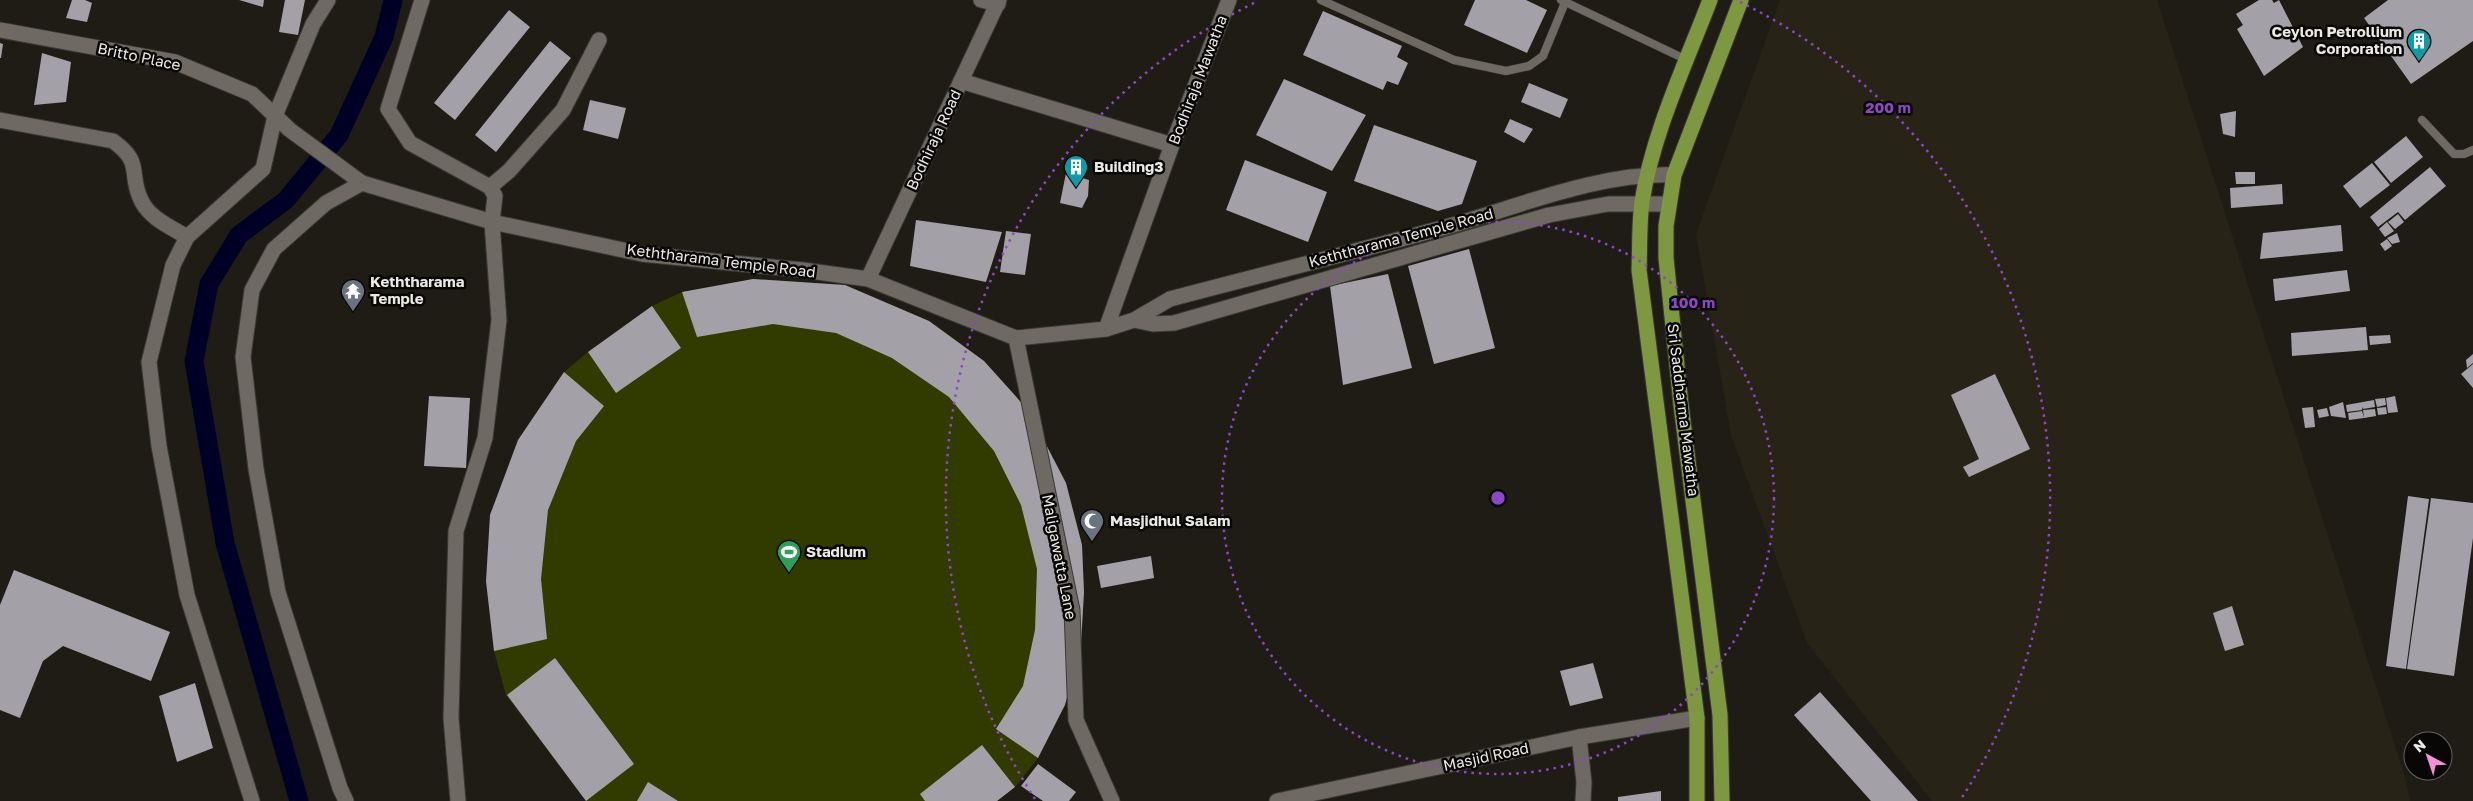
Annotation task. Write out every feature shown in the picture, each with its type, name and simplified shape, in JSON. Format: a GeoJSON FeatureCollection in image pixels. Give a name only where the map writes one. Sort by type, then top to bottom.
{"type":"FeatureCollection","features":[{"type":"Feature","properties":{"kind":"highway","name":"Sri Saddharma Mawatha"},"geometry":{"type":"LineString","coordinates":[[1697,801],[1697,718],[1639,270],[1642,203],[1648,174],[1687,60],[1710,0]]}},
{"type":"Feature","properties":{"kind":"highway","name":"Sri Saddharma Mawatha"},"geometry":{"type":"LineString","coordinates":[[1722,801],[1722,745],[1719,705],[1671,315],[1666,258],[1669,204],[1674,174],[1741,0]]}},
{"type":"Feature","properties":{"kind":"street"},"geometry":{"type":"LineString","coordinates":[[252,801],[187,595],[158,437],[149,362],[173,265],[187,237],[263,169],[276,116],[313,24],[328,0]]}},
{"type":"Feature","properties":{"kind":"street"},"geometry":{"type":"LineString","coordinates":[[422,0],[388,109],[410,143],[490,187],[495,196],[492,222],[500,320],[485,438],[456,531],[451,718],[458,801]]}},
{"type":"Feature","properties":{"kind":"street"},"geometry":{"type":"LineString","coordinates":[[980,0],[998,2]]}},
{"type":"Feature","properties":{"kind":"street","name":"Bodhiraja Mawatha"},"geometry":{"type":"LineString","coordinates":[[1106,329],[1172,145],[1229,0]]}},
{"type":"Feature","properties":{"kind":"street","name":"Bodhiraja Road"},"geometry":{"type":"LineString","coordinates":[[868,279],[998,2]]}},
{"type":"Feature","properties":{"kind":"street","name":"Britto Place"},"geometry":{"type":"LineString","coordinates":[[0,30],[175,62],[252,94],[290,130]]}},
{"type":"Feature","properties":{"kind":"street"},"geometry":{"type":"LineString","coordinates":[[490,187],[509,171],[564,110],[599,40]]}},
{"type":"Feature","properties":{"kind":"street"},"geometry":{"type":"LineString","coordinates":[[961,81],[1172,145]]}},
{"type":"Feature","properties":{"kind":"street"},"geometry":{"type":"LineString","coordinates":[[0,120],[112,141],[124,149],[132,159],[141,200],[151,215],[187,237]]}},
{"type":"Feature","properties":{"kind":"street","name":"Keththarama Temple Road"},"geometry":{"type":"LineString","coordinates":[[290,130],[362,183],[492,222],[642,254],[803,270],[868,279],[1016,338],[1106,329],[1134,320],[1170,298],[1451,225],[1609,180],[1648,174],[1674,174]]}},
{"type":"Feature","properties":{"kind":"street"},"geometry":{"type":"LineString","coordinates":[[346,801],[340,788],[278,592],[256,469],[243,357],[252,290],[274,249],[326,203],[362,183]]}},
{"type":"Feature","properties":{"kind":"street","name":"Keththarama Temple Road"},"geometry":{"type":"LineString","coordinates":[[1134,320],[1153,324],[1174,323],[1457,241],[1580,208],[1608,204],[1669,204]]}},
{"type":"Feature","properties":{"kind":"street"},"geometry":{"type":"LineString","coordinates":[[1451,225],[1457,241]]}},
{"type":"Feature","properties":{"kind":"street"},"geometry":{"type":"LineString","coordinates":[[1270,272],[1272,295]]}},
{"type":"Feature","properties":{"kind":"street","name":"Maligawatta Lane"},"geometry":{"type":"LineString","coordinates":[[1016,338],[1072,610],[1076,720],[1103,794],[1112,801]]}},
{"type":"Feature","properties":{"kind":"street","name":"Masjid Road"},"geometry":{"type":"LineString","coordinates":[[1277,801],[1579,737],[1697,718]]}},
{"type":"Feature","properties":{"kind":"street"},"geometry":{"type":"LineString","coordinates":[[1579,737],[1583,801]]}},
{"type":"Feature","properties":{"kind":"lane"},"geometry":{"type":"LineString","coordinates":[[1321,0],[1454,60],[1506,70],[1529,66],[1543,56],[1564,1],[1687,60]]}},
{"type":"Feature","properties":{"kind":"lane"},"geometry":{"type":"LineString","coordinates":[[2422,120],[2454,154],[2464,154],[2473,150]]}},
{"type":"Feature","properties":{"kind":"shaded area"},"geometry":{"type":"Polygon","coordinates":[[[1780,0],[2157,0],[2403,771],[2403,781],[2406,781],[2410,801],[1932,801],[1807,643],[1731,435],[1696,234],[1780,0]]]}},
{"type":"Feature","properties":{"kind":"green space","name":"Stadium"},"geometry":{"type":"Polygon","coordinates":[[[753,279],[845,285],[929,321],[984,361],[1028,410],[1066,483],[1082,545],[1084,592],[1081,644],[1038,758],[1015,787],[997,801],[586,801],[506,695],[494,651],[486,581],[518,440],[564,372],[588,352],[652,306],[682,292],[753,279]]]}},
{"type":"Feature","properties":{"kind":"building"},"geometry":{"type":"Polygon","coordinates":[[[72,0],[85,0],[92,3],[87,22],[66,18],[72,0]]]}},
{"type":"Feature","properties":{"kind":"building"},"geometry":{"type":"Polygon","coordinates":[[[239,0],[264,0],[263,7],[239,0]]]}},
{"type":"Feature","properties":{"kind":"building"},"geometry":{"type":"Polygon","coordinates":[[[285,0],[305,0],[298,35],[279,32],[285,0]]]}},
{"type":"Feature","properties":{"kind":"building"},"geometry":{"type":"Polygon","coordinates":[[[1475,0],[1526,0],[1547,10],[1527,53],[1464,25],[1475,0]]]}},
{"type":"Feature","properties":{"kind":"building"},"geometry":{"type":"Polygon","coordinates":[[[2259,0],[2272,0],[2274,3],[2279,0],[2303,47],[2264,76],[2237,29],[2243,25],[2236,14],[2259,0]]]}},
{"type":"Feature","properties":{"kind":"building","name":"Ceylon Petrollium Corporation"},"geometry":{"type":"Polygon","coordinates":[[[2388,0],[2473,0],[2473,41],[2411,84],[2364,18],[2388,0]]]}},
{"type":"Feature","properties":{"kind":"building"},"geometry":{"type":"Polygon","coordinates":[[[509,10],[530,27],[455,120],[434,103],[509,10]]]}},
{"type":"Feature","properties":{"kind":"building"},"geometry":{"type":"Polygon","coordinates":[[[1323,11],[1402,46],[1397,57],[1408,63],[1398,85],[1387,81],[1383,90],[1303,55],[1323,11]]]}},
{"type":"Feature","properties":{"kind":"building"},"geometry":{"type":"Polygon","coordinates":[[[550,41],[571,58],[496,152],[475,135],[550,41]]]}},
{"type":"Feature","properties":{"kind":"building"},"geometry":{"type":"Polygon","coordinates":[[[0,43],[3,44],[1,58],[0,58],[0,43]]]}},
{"type":"Feature","properties":{"kind":"building"},"geometry":{"type":"Polygon","coordinates":[[[42,53],[71,62],[66,102],[34,105],[42,53]]]}},
{"type":"Feature","properties":{"kind":"building"},"geometry":{"type":"Polygon","coordinates":[[[1284,79],[1366,115],[1332,171],[1256,135],[1284,79]]]}},
{"type":"Feature","properties":{"kind":"building"},"geometry":{"type":"Polygon","coordinates":[[[1529,83],[1568,99],[1560,118],[1521,102],[1529,83]]]}},
{"type":"Feature","properties":{"kind":"building"},"geometry":{"type":"Polygon","coordinates":[[[590,100],[626,108],[618,139],[583,130],[590,100]]]}},
{"type":"Feature","properties":{"kind":"building"},"geometry":{"type":"Polygon","coordinates":[[[2236,111],[2235,137],[2223,134],[2220,114],[2236,111]]]}},
{"type":"Feature","properties":{"kind":"building"},"geometry":{"type":"Polygon","coordinates":[[[1510,119],[1533,129],[1524,143],[1504,132],[1510,119]]]}},
{"type":"Feature","properties":{"kind":"building"},"geometry":{"type":"Polygon","coordinates":[[[1374,125],[1477,161],[1462,204],[1438,211],[1354,181],[1374,125]]]}},
{"type":"Feature","properties":{"kind":"building"},"geometry":{"type":"Polygon","coordinates":[[[2406,136],[2423,157],[2391,183],[2374,162],[2406,136]]]}},
{"type":"Feature","properties":{"kind":"building"},"geometry":{"type":"Polygon","coordinates":[[[1245,160],[1327,192],[1308,242],[1226,210],[1245,160]]]}},
{"type":"Feature","properties":{"kind":"building"},"geometry":{"type":"Polygon","coordinates":[[[2372,163],[2390,185],[2360,208],[2343,186],[2372,163]]]}},
{"type":"Feature","properties":{"kind":"building"},"geometry":{"type":"Polygon","coordinates":[[[2430,167],[2446,186],[2405,220],[2398,212],[2378,227],[2370,217],[2430,167]]]}},
{"type":"Feature","properties":{"kind":"building"},"geometry":{"type":"Polygon","coordinates":[[[2235,172],[2255,172],[2255,184],[2236,184],[2235,172]]]}},
{"type":"Feature","properties":{"kind":"building","name":"Building3"},"geometry":{"type":"Polygon","coordinates":[[[1066,173],[1089,180],[1088,196],[1082,208],[1060,203],[1066,173]]]}},
{"type":"Feature","properties":{"kind":"building"},"geometry":{"type":"Polygon","coordinates":[[[2282,184],[2283,204],[2231,208],[2230,188],[2282,184]]]}},
{"type":"Feature","properties":{"kind":"building"},"geometry":{"type":"Polygon","coordinates":[[[2398,214],[2404,222],[2395,229],[2388,222],[2398,214]]]}},
{"type":"Feature","properties":{"kind":"building"},"geometry":{"type":"Polygon","coordinates":[[[916,220],[1002,232],[986,282],[910,266],[916,220]]]}},
{"type":"Feature","properties":{"kind":"building"},"geometry":{"type":"Polygon","coordinates":[[[2387,222],[2394,231],[2385,237],[2379,229],[2387,222]]]}},
{"type":"Feature","properties":{"kind":"building"},"geometry":{"type":"Polygon","coordinates":[[[2341,225],[2343,251],[2260,259],[2263,233],[2341,225]]]}},
{"type":"Feature","properties":{"kind":"building"},"geometry":{"type":"Polygon","coordinates":[[[1006,231],[1031,234],[1025,275],[1000,272],[1006,231]]]}},
{"type":"Feature","properties":{"kind":"building"},"geometry":{"type":"Polygon","coordinates":[[[2397,233],[2400,242],[2392,244],[2387,238],[2397,233]]]}},
{"type":"Feature","properties":{"kind":"building"},"geometry":{"type":"Polygon","coordinates":[[[2387,239],[2392,246],[2385,251],[2380,244],[2387,239]]]}},
{"type":"Feature","properties":{"kind":"building"},"geometry":{"type":"Polygon","coordinates":[[[1469,249],[1495,348],[1434,364],[1408,266],[1469,249]]]}},
{"type":"Feature","properties":{"kind":"building"},"geometry":{"type":"Polygon","coordinates":[[[2347,270],[2350,291],[2275,301],[2273,279],[2347,270]]]}},
{"type":"Feature","properties":{"kind":"building"},"geometry":{"type":"Polygon","coordinates":[[[1388,274],[1412,368],[1343,385],[1330,286],[1388,274]]]}},
{"type":"Feature","properties":{"kind":"building"},"geometry":{"type":"Polygon","coordinates":[[[753,279],[845,285],[929,321],[984,361],[1028,410],[1066,483],[1082,545],[1084,592],[1081,644],[1065,705],[1038,758],[996,729],[1023,686],[1035,630],[1037,569],[1021,505],[994,451],[949,397],[892,358],[836,333],[773,324],[697,337],[682,292],[753,279]]]}},
{"type":"Feature","properties":{"kind":"building"},"geometry":{"type":"Polygon","coordinates":[[[652,306],[681,348],[616,393],[588,352],[652,306]]]}},
{"type":"Feature","properties":{"kind":"building"},"geometry":{"type":"Polygon","coordinates":[[[2366,327],[2368,350],[2292,356],[2291,333],[2366,327]]]}},
{"type":"Feature","properties":{"kind":"building"},"geometry":{"type":"Polygon","coordinates":[[[2390,335],[2391,343],[2370,345],[2369,336],[2390,335]]]}},
{"type":"Feature","properties":{"kind":"building"},"geometry":{"type":"Polygon","coordinates":[[[2473,354],[2473,363],[2467,368],[2466,360],[2473,354]]]}},
{"type":"Feature","properties":{"kind":"building"},"geometry":{"type":"Polygon","coordinates":[[[2473,364],[2473,388],[2461,374],[2473,364]]]}},
{"type":"Feature","properties":{"kind":"building"},"geometry":{"type":"Polygon","coordinates":[[[564,372],[604,406],[576,441],[548,510],[541,579],[547,639],[494,651],[486,581],[490,515],[518,440],[564,372]]]}},
{"type":"Feature","properties":{"kind":"building"},"geometry":{"type":"Polygon","coordinates":[[[1995,374],[2030,449],[1969,477],[1963,467],[1979,459],[1951,395],[1995,374]]]}},
{"type":"Feature","properties":{"kind":"building"},"geometry":{"type":"Polygon","coordinates":[[[429,396],[470,398],[466,468],[424,466],[429,396]]]}},
{"type":"Feature","properties":{"kind":"building"},"geometry":{"type":"Polygon","coordinates":[[[2395,396],[2398,412],[2388,413],[2386,398],[2395,396]]]}},
{"type":"Feature","properties":{"kind":"building"},"geometry":{"type":"Polygon","coordinates":[[[2385,398],[2386,405],[2377,407],[2375,399],[2385,398]]]}},
{"type":"Feature","properties":{"kind":"building"},"geometry":{"type":"Polygon","coordinates":[[[2374,400],[2375,407],[2363,409],[2362,407],[2362,410],[2347,412],[2346,405],[2374,400]]]}},
{"type":"Feature","properties":{"kind":"building"},"geometry":{"type":"Polygon","coordinates":[[[2343,402],[2346,418],[2331,416],[2329,407],[2343,402]]]}},
{"type":"Feature","properties":{"kind":"building"},"geometry":{"type":"Polygon","coordinates":[[[2313,407],[2315,427],[2305,428],[2302,408],[2313,407]]]}},
{"type":"Feature","properties":{"kind":"building"},"geometry":{"type":"Polygon","coordinates":[[[2386,407],[2387,414],[2378,415],[2377,408],[2386,407]]]}},
{"type":"Feature","properties":{"kind":"building"},"geometry":{"type":"Polygon","coordinates":[[[2327,408],[2329,416],[2319,418],[2317,410],[2327,408]]]}},
{"type":"Feature","properties":{"kind":"building"},"geometry":{"type":"Polygon","coordinates":[[[2375,409],[2376,416],[2364,418],[2363,410],[2375,409]]]}},
{"type":"Feature","properties":{"kind":"building"},"geometry":{"type":"Polygon","coordinates":[[[2362,411],[2364,418],[2349,420],[2348,413],[2362,411]]]}},
{"type":"Feature","properties":{"kind":"building"},"geometry":{"type":"Polygon","coordinates":[[[2408,496],[2429,499],[2406,669],[2386,666],[2408,496]]]}},
{"type":"Feature","properties":{"kind":"building"},"geometry":{"type":"Polygon","coordinates":[[[2431,498],[2473,503],[2473,538],[2454,676],[2407,669],[2431,498]]]}},
{"type":"Feature","properties":{"kind":"building"},"geometry":{"type":"Polygon","coordinates":[[[1151,556],[1154,578],[1101,588],[1097,566],[1151,556]]]}},
{"type":"Feature","properties":{"kind":"building"},"geometry":{"type":"Polygon","coordinates":[[[14,570],[170,632],[151,681],[63,646],[43,661],[20,718],[0,710],[0,605],[14,570]]]}},
{"type":"Feature","properties":{"kind":"building"},"geometry":{"type":"Polygon","coordinates":[[[2232,606],[2244,645],[2225,651],[2213,613],[2232,606]]]}},
{"type":"Feature","properties":{"kind":"building"},"geometry":{"type":"Polygon","coordinates":[[[555,658],[634,764],[586,801],[507,695],[555,658]]]}},
{"type":"Feature","properties":{"kind":"building"},"geometry":{"type":"Polygon","coordinates":[[[1593,663],[1603,698],[1570,706],[1560,671],[1593,663]]]}},
{"type":"Feature","properties":{"kind":"building"},"geometry":{"type":"Polygon","coordinates":[[[195,683],[213,748],[177,762],[159,696],[195,683]]]}},
{"type":"Feature","properties":{"kind":"building"},"geometry":{"type":"Polygon","coordinates":[[[1820,692],[1918,801],[1871,801],[1794,715],[1820,692]]]}},
{"type":"Feature","properties":{"kind":"building"},"geometry":{"type":"Polygon","coordinates":[[[982,745],[1015,787],[997,801],[925,801],[920,794],[982,745]]]}},
{"type":"Feature","properties":{"kind":"building"},"geometry":{"type":"Polygon","coordinates":[[[1038,764],[1076,792],[1069,801],[1043,801],[1021,786],[1038,764]]]}},
{"type":"Feature","properties":{"kind":"building"},"geometry":{"type":"Polygon","coordinates":[[[648,782],[678,801],[637,801],[648,782]]]}},
{"type":"Feature","properties":{"kind":"building"},"geometry":{"type":"Polygon","coordinates":[[[1661,791],[1661,801],[1618,801],[1618,797],[1661,791]]]}},
{"type":"Feature","properties":{"kind":"waterway"},"geometry":{"type":"LineString","coordinates":[[299,801],[225,543],[194,361],[209,284],[239,235],[286,200],[339,135],[384,37],[393,0]]}},
{"type":"Feature","properties":{"kind":"place","name":"Ceylon Petrollium Corporation"},"geometry":{"type":"Point","coordinates":[2419,62]}},
{"type":"Feature","properties":{"kind":"place","name":"Building3"},"geometry":{"type":"Point","coordinates":[1076,188]}},
{"type":"Feature","properties":{"kind":"place","name":"Keththarama Temple"},"geometry":{"type":"Point","coordinates":[353,312]}},
{"type":"Feature","properties":{"kind":"place","name":"Masjidhul Salam"},"geometry":{"type":"Point","coordinates":[1092,542]}},
{"type":"Feature","properties":{"kind":"place","name":"Stadium"},"geometry":{"type":"Point","coordinates":[789,573]}}]}
